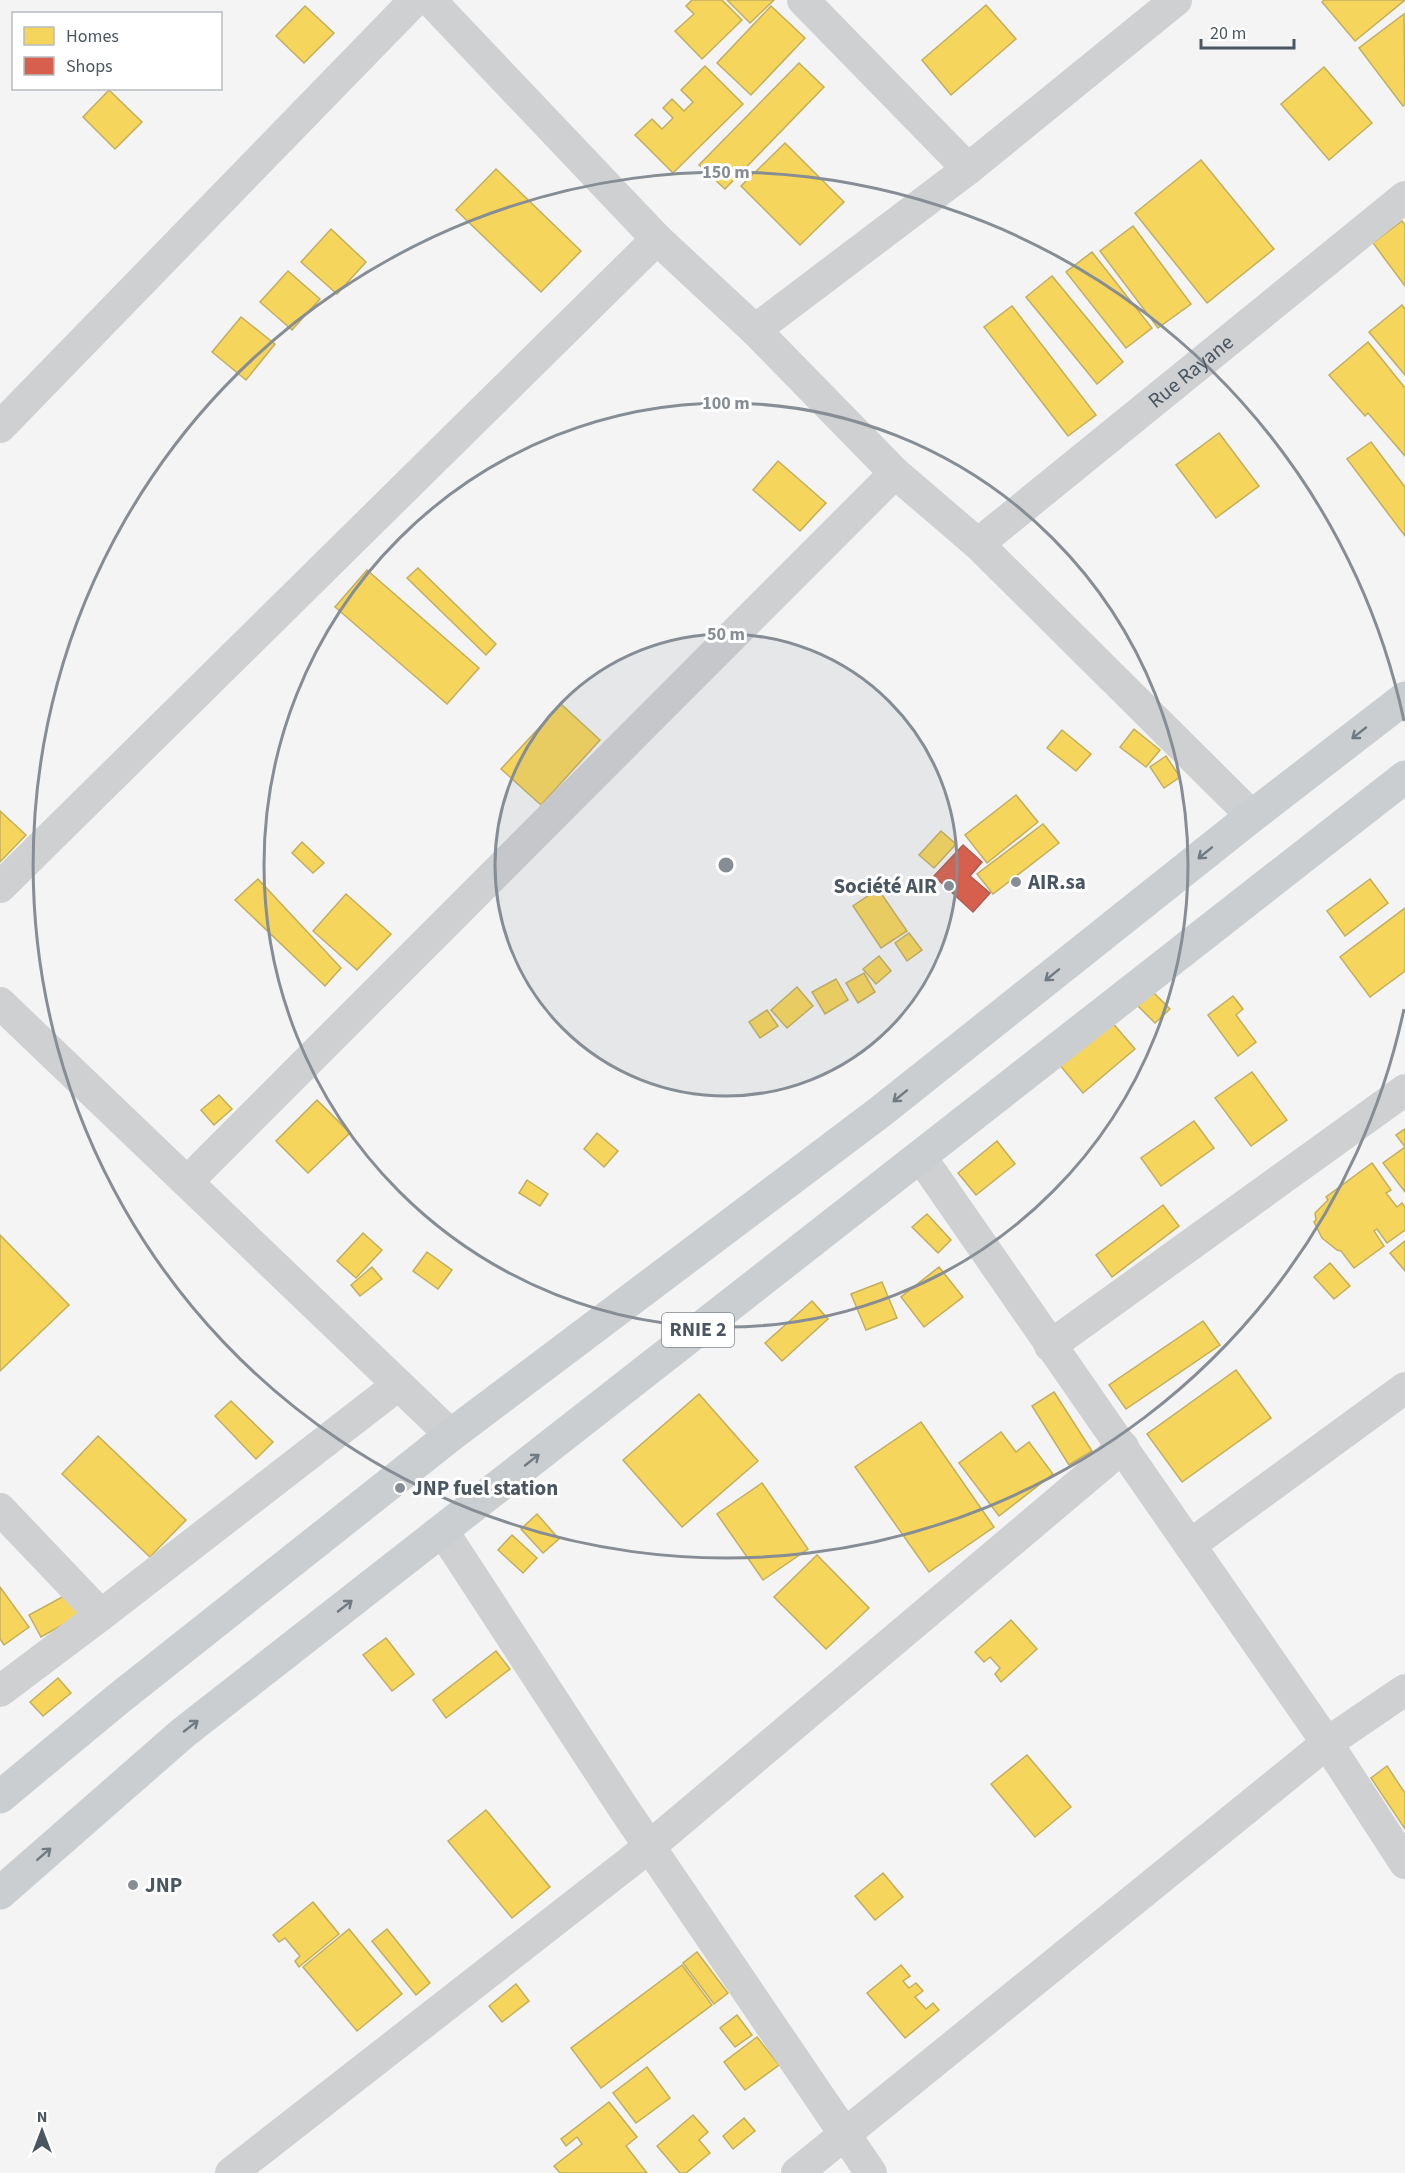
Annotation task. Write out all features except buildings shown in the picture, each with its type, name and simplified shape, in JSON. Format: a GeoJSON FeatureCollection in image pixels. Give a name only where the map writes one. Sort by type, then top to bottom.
{"type":"FeatureCollection","features":[{"type":"Feature","properties":{"kind":"main road","name":"RNIE 2"},"geometry":{"type":"LineString","coordinates":[[0,1797],[118,1699],[451,1435],[880,1112],[1252,816],[1405,698]]}},
{"type":"Feature","properties":{"kind":"main road","name":"RNIE 2"},"geometry":{"type":"LineString","coordinates":[[0,1893],[183,1733],[1405,777]]}},
{"type":"Feature","properties":{"kind":"street"},"geometry":{"type":"LineString","coordinates":[[0,427],[415,0]]}},
{"type":"Feature","properties":{"kind":"street"},"geometry":{"type":"LineString","coordinates":[[430,0],[657,239],[755,330],[895,473],[978,544],[1252,816]]}},
{"type":"Feature","properties":{"kind":"street"},"geometry":{"type":"LineString","coordinates":[[803,0],[968,169]]}},
{"type":"Feature","properties":{"kind":"street"},"geometry":{"type":"LineString","coordinates":[[755,330],[968,169],[1161,5]]}},
{"type":"Feature","properties":{"kind":"street","name":"Rue Rayane"},"geometry":{"type":"LineString","coordinates":[[978,544],[1405,197]]}},
{"type":"Feature","properties":{"kind":"street"},"geometry":{"type":"LineString","coordinates":[[0,887],[657,239]]}},
{"type":"Feature","properties":{"kind":"street"},"geometry":{"type":"LineString","coordinates":[[187,1182],[895,473]]}},
{"type":"Feature","properties":{"kind":"street"},"geometry":{"type":"LineString","coordinates":[[0,1003],[451,1435]]}},
{"type":"Feature","properties":{"kind":"street"},"geometry":{"type":"LineString","coordinates":[[1050,1346],[1405,1090]]}},
{"type":"Feature","properties":{"kind":"street"},"geometry":{"type":"LineString","coordinates":[[920,1156],[1327,1743],[1405,1863]]}},
{"type":"Feature","properties":{"kind":"street"},"geometry":{"type":"LineString","coordinates":[[0,1690],[101,1615],[398,1385]]}},
{"type":"Feature","properties":{"kind":"street"},"geometry":{"type":"LineString","coordinates":[[1190,1545],[1405,1388]]}},
{"type":"Feature","properties":{"kind":"street"},"geometry":{"type":"LineString","coordinates":[[231,2173],[650,1847],[1122,1447]]}},
{"type":"Feature","properties":{"kind":"street"},"geometry":{"type":"LineString","coordinates":[[0,1509],[101,1615]]}},
{"type":"Feature","properties":{"kind":"street"},"geometry":{"type":"LineString","coordinates":[[442,1530],[650,1847],[871,2173]]}},
{"type":"Feature","properties":{"kind":"street"},"geometry":{"type":"LineString","coordinates":[[797,2173],[1327,1743],[1405,1690]]}},
{"type":"Feature","properties":{"kind":"place","name":"AIR.sa"},"geometry":{"type":"Point","coordinates":[1016,882]}},
{"type":"Feature","properties":{"kind":"place","name":"Société AIR"},"geometry":{"type":"Point","coordinates":[949,886]}},
{"type":"Feature","properties":{"kind":"place","name":"JNP fuel station"},"geometry":{"type":"Point","coordinates":[400,1488]}},
{"type":"Feature","properties":{"kind":"place","name":"JNP"},"geometry":{"type":"Point","coordinates":[133,1885]}}]}
